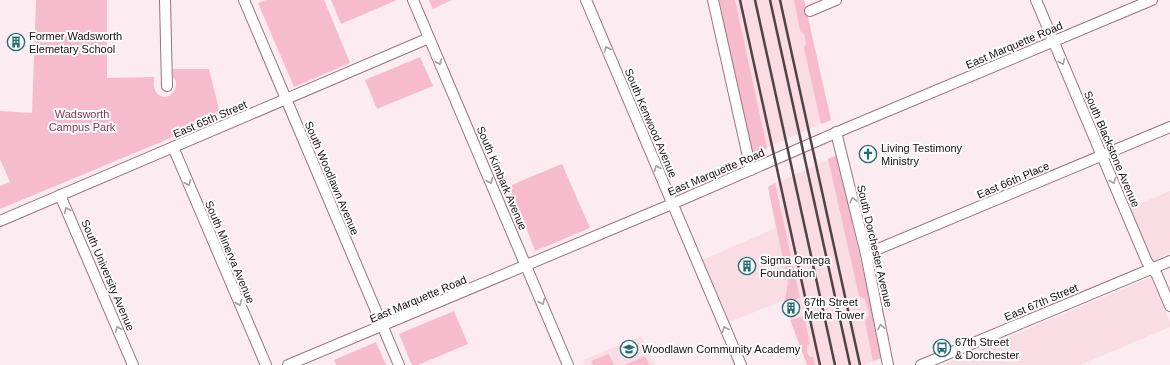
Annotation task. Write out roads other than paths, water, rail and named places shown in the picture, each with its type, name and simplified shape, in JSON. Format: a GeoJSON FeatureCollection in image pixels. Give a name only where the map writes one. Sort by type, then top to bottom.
{"type":"FeatureCollection","features":[{"type":"Feature","properties":{"kind":"street"},"geometry":{"type":"LineString","coordinates":[[164,0],[167,86]]}},
{"type":"Feature","properties":{"kind":"street","name":"South Woodlawn Avenue"},"geometry":{"type":"LineString","coordinates":[[244,0],[399,365]]}},
{"type":"Feature","properties":{"kind":"street","name":"South Kimbark Avenue"},"geometry":{"type":"LineString","coordinates":[[413,0],[568,365]]}},
{"type":"Feature","properties":{"kind":"street","name":"South Kenwood Avenue"},"geometry":{"type":"LineString","coordinates":[[586,0],[741,365]]}},
{"type":"Feature","properties":{"kind":"street"},"geometry":{"type":"LineString","coordinates":[[713,0],[751,170]]}},
{"type":"Feature","properties":{"kind":"street"},"geometry":{"type":"LineString","coordinates":[[810,11],[836,0]]}},
{"type":"Feature","properties":{"kind":"street","name":"South Blackstone Avenue"},"geometry":{"type":"LineString","coordinates":[[1036,0],[1147,262],[1157,275],[1170,306]]}},
{"type":"Feature","properties":{"kind":"street","name":"East Marquette Road"},"geometry":{"type":"LineString","coordinates":[[288,365],[526,266],[836,132],[1152,0]]}},
{"type":"Feature","properties":{"kind":"street","name":"East 65th Street"},"geometry":{"type":"LineString","coordinates":[[0,221],[429,38]]}},
{"type":"Feature","properties":{"kind":"street","name":"East 66th Place"},"geometry":{"type":"LineString","coordinates":[[866,254],[1170,127]]}},
{"type":"Feature","properties":{"kind":"street","name":"South Dorchester Avenue"},"geometry":{"type":"LineString","coordinates":[[836,132],[866,254],[888,365]]}},
{"type":"Feature","properties":{"kind":"street","name":"South Minerva Avenue"},"geometry":{"type":"LineString","coordinates":[[173,147],[266,365]]}},
{"type":"Feature","properties":{"kind":"street","name":"South University Avenue"},"geometry":{"type":"LineString","coordinates":[[60,195],[133,365]]}},
{"type":"Feature","properties":{"kind":"street","name":"East 67th Street"},"geometry":{"type":"LineString","coordinates":[[927,364],[1170,261]]}},
{"type":"Feature","properties":{"kind":"railway"},"geometry":{"type":"LineString","coordinates":[[740,0],[820,365]]}},
{"type":"Feature","properties":{"kind":"railway"},"geometry":{"type":"LineString","coordinates":[[755,0],[835,365]]}},
{"type":"Feature","properties":{"kind":"railway"},"geometry":{"type":"LineString","coordinates":[[770,0],[850,365]]}},
{"type":"Feature","properties":{"kind":"railway"},"geometry":{"type":"LineString","coordinates":[[780,0],[860,365]]}},
{"type":"Feature","properties":{"kind":"place","name":"Former Wadsworth Elemetary School"},"geometry":{"type":"Point","coordinates":[16,42]}},
{"type":"Feature","properties":{"kind":"place","name":"Living Testimony Ministry"},"geometry":{"type":"Point","coordinates":[868,154]}},
{"type":"Feature","properties":{"kind":"place","name":"Sigma Omega Foundation"},"geometry":{"type":"Point","coordinates":[747,266]}},
{"type":"Feature","properties":{"kind":"place","name":"67th Street Metra Tower"},"geometry":{"type":"Point","coordinates":[791,308]}},
{"type":"Feature","properties":{"kind":"place","name":"67th Street & Dorchester"},"geometry":{"type":"Point","coordinates":[942,348]}},
{"type":"Feature","properties":{"kind":"place","name":"Woodlawn Community Academy"},"geometry":{"type":"Point","coordinates":[629,349]}},
{"type":"Feature","properties":{"kind":"park label","name":"Wadsworth Campus Park"},"geometry":{"type":"Point","coordinates":[82,120]}}]}
